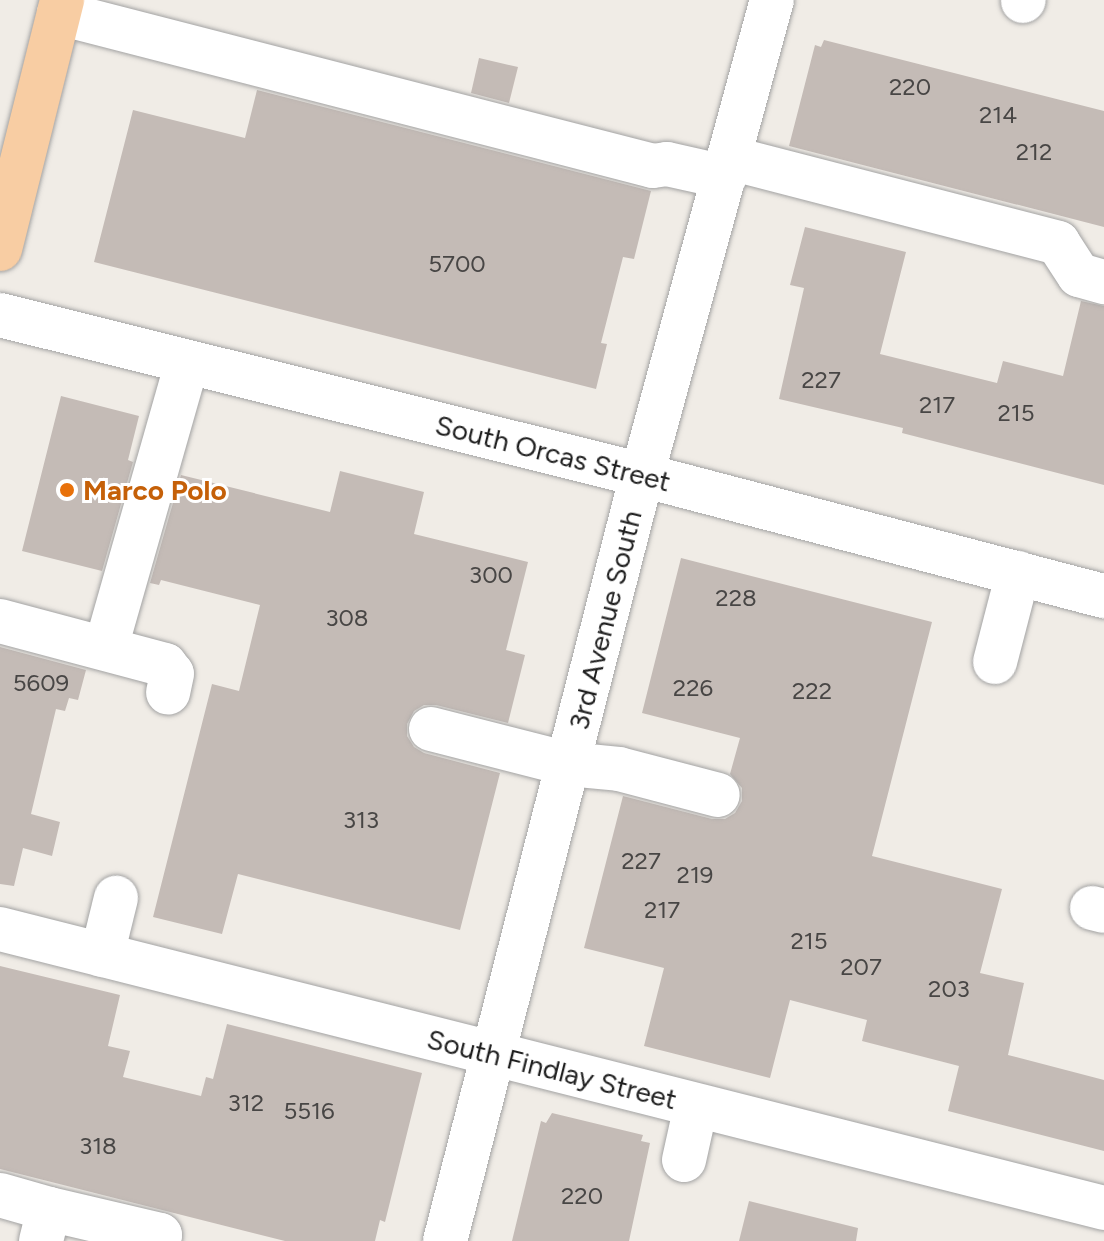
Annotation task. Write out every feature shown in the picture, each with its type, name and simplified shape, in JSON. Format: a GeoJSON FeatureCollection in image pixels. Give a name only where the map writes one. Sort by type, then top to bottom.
{"type":"FeatureCollection","features":[{"type":"Feature","properties":{"kind":"main road"},"geometry":{"type":"LineString","coordinates":[[0,249],[60,6]]}},
{"type":"Feature","properties":{"kind":"street","name":"3rd Avenue South"},"geometry":{"type":"LineString","coordinates":[[445,1241],[642,475],[772,0]]}},
{"type":"Feature","properties":{"kind":"street"},"geometry":{"type":"LineString","coordinates":[[60,6],[653,166],[727,168],[1058,243],[1079,275],[1104,282]]}},
{"type":"Feature","properties":{"kind":"street","name":"South Orcas Street"},"geometry":{"type":"LineString","coordinates":[[0,315],[642,475],[1104,596]]}},
{"type":"Feature","properties":{"kind":"street"},"geometry":{"type":"LineString","coordinates":[[106,647],[187,362]]}},
{"type":"Feature","properties":{"kind":"street"},"geometry":{"type":"LineString","coordinates":[[995,662],[1018,573]]}},
{"type":"Feature","properties":{"kind":"street"},"geometry":{"type":"LineString","coordinates":[[0,621],[165,665],[172,674],[168,693]]}},
{"type":"Feature","properties":{"kind":"street"},"geometry":{"type":"LineString","coordinates":[[431,729],[568,764],[619,769],[718,795]]}},
{"type":"Feature","properties":{"kind":"street"},"geometry":{"type":"LineString","coordinates":[[102,955],[116,898]]}},
{"type":"Feature","properties":{"kind":"street","name":"South Findlay Street"},"geometry":{"type":"LineString","coordinates":[[0,929],[1104,1208]]}},
{"type":"Feature","properties":{"kind":"street"},"geometry":{"type":"LineString","coordinates":[[684,1160],[696,1106]]}},
{"type":"Feature","properties":{"kind":"street"},"geometry":{"type":"LineString","coordinates":[[0,1195],[45,1225],[166,1239]]}},
{"type":"Feature","properties":{"kind":"building"},"geometry":{"type":"Polygon","coordinates":[[[824,40],[1104,111],[1104,227],[789,146],[815,45],[821,47],[824,40]]]}},
{"type":"Feature","properties":{"kind":"building"},"geometry":{"type":"Polygon","coordinates":[[[479,58],[518,67],[509,103],[471,93],[479,58]]]}},
{"type":"Feature","properties":{"kind":"building"},"geometry":{"type":"Polygon","coordinates":[[[257,90],[651,191],[634,259],[623,257],[601,343],[607,344],[596,389],[94,262],[133,110],[245,138],[257,90]]]}},
{"type":"Feature","properties":{"kind":"building"},"geometry":{"type":"Polygon","coordinates":[[[805,227],[906,252],[880,354],[997,383],[1003,361],[1063,376],[1081,301],[1104,306],[1104,485],[902,433],[903,428],[779,399],[804,288],[790,285],[805,227]]]}},
{"type":"Feature","properties":{"kind":"building"},"geometry":{"type":"Polygon","coordinates":[[[61,396],[139,416],[128,460],[133,462],[102,571],[22,551],[61,396]]]}},
{"type":"Feature","properties":{"kind":"building"},"geometry":{"type":"Polygon","coordinates":[[[340,471],[424,492],[414,534],[528,562],[506,650],[525,655],[508,723],[436,705],[424,705],[414,711],[407,724],[407,736],[414,747],[424,753],[500,773],[460,930],[238,874],[222,934],[153,917],[212,684],[239,691],[260,605],[161,580],[159,585],[150,583],[181,475],[330,512],[340,471]]]}},
{"type":"Feature","properties":{"kind":"building"},"geometry":{"type":"Polygon","coordinates":[[[681,558],[932,622],[872,856],[1002,889],[980,973],[1024,983],[1008,1055],[1104,1080],[1104,1151],[948,1111],[959,1066],[862,1041],[867,1020],[790,1000],[770,1078],[644,1046],[664,968],[584,948],[623,796],[712,819],[725,819],[735,813],[742,801],[742,788],[730,774],[740,738],[642,713],[681,558]]]}},
{"type":"Feature","properties":{"kind":"building"},"geometry":{"type":"Polygon","coordinates":[[[0,647],[86,670],[78,700],[69,698],[65,711],[56,709],[31,814],[60,822],[52,856],[23,848],[14,886],[0,884],[0,647]]]}},
{"type":"Feature","properties":{"kind":"building"},"geometry":{"type":"Polygon","coordinates":[[[0,966],[120,995],[108,1046],[130,1051],[123,1077],[201,1096],[206,1077],[213,1079],[227,1024],[422,1073],[385,1222],[380,1220],[375,1241],[285,1241],[0,1169],[0,966]]]}},
{"type":"Feature","properties":{"kind":"building"},"geometry":{"type":"Polygon","coordinates":[[[552,1113],[643,1135],[641,1141],[650,1143],[629,1241],[512,1241],[541,1121],[546,1123],[552,1113]]]}},
{"type":"Feature","properties":{"kind":"building"},"geometry":{"type":"Polygon","coordinates":[[[749,1201],[858,1228],[856,1241],[739,1241],[749,1201]]]}},
{"type":"Feature","properties":{"kind":"place","name":"Marco Polo"},"geometry":{"type":"Point","coordinates":[67,490]}}]}
